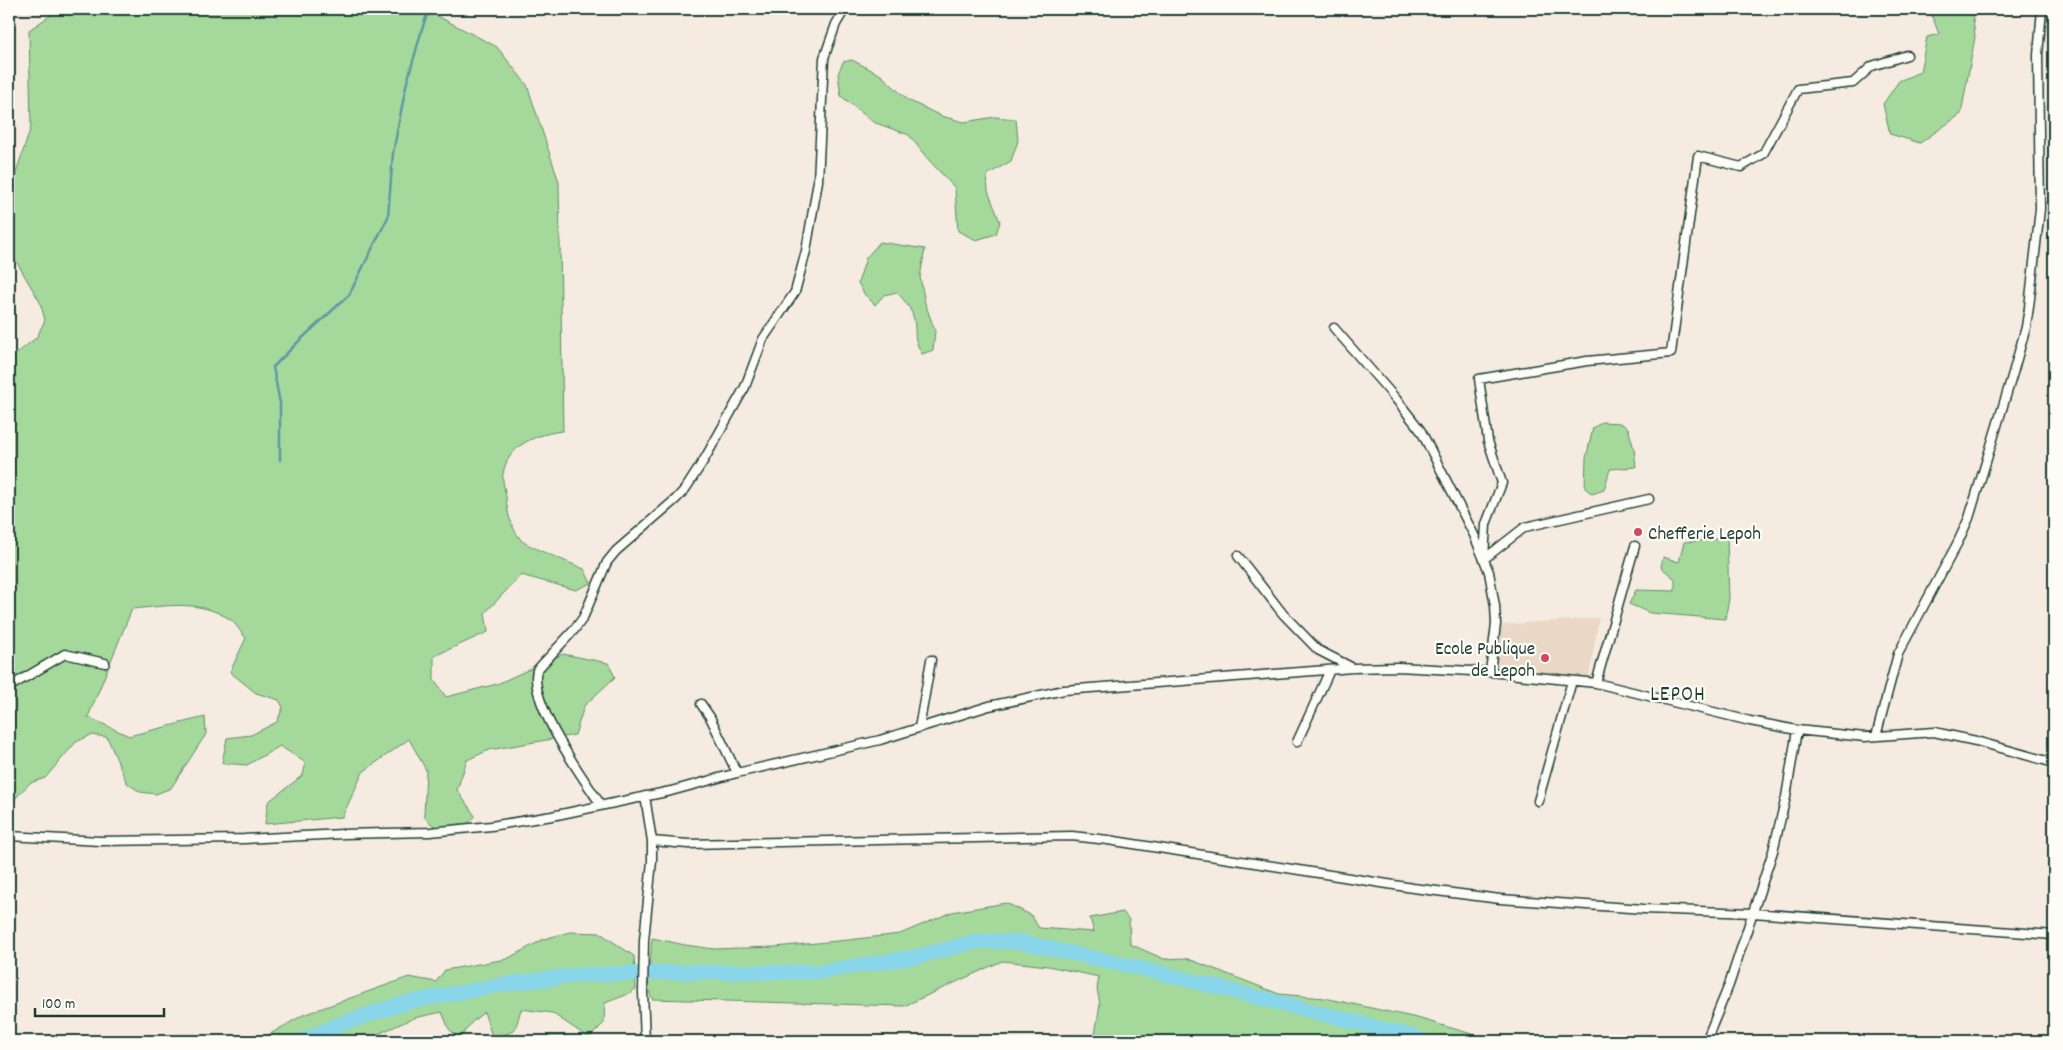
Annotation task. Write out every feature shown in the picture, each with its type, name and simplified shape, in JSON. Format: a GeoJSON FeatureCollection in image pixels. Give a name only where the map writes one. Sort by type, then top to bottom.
{"type":"FeatureCollection","features":[{"type":"Feature","properties":{"kind":"street"},"geometry":{"type":"LineString","coordinates":[[601,805],[567,755],[550,722],[535,677],[541,664],[583,618],[607,562],[616,551],[676,499],[695,474],[745,387],[763,339],[796,292],[806,251],[818,181],[824,58],[836,24],[845,9]]}},
{"type":"Feature","properties":{"kind":"street"},"geometry":{"type":"LineString","coordinates":[[1876,736],[1898,654],[1969,518],[2026,327],[2040,210],[2038,54],[2042,9]]}},
{"type":"Feature","properties":{"kind":"street"},"geometry":{"type":"LineString","coordinates":[[1484,559],[1486,524],[1502,483],[1488,441],[1479,379],[1587,361],[1671,353],[1698,156],[1741,167],[1763,154],[1798,89],[1853,83],[1872,66],[1907,55]]}},
{"type":"Feature","properties":{"kind":"street"},"geometry":{"type":"LineString","coordinates":[[1334,328],[1421,430],[1484,559],[1489,572],[1495,615],[1490,672]]}},
{"type":"Feature","properties":{"kind":"street"},"geometry":{"type":"LineString","coordinates":[[1484,559],[1526,527],[1649,499]]}},
{"type":"Feature","properties":{"kind":"street"},"geometry":{"type":"LineString","coordinates":[[1596,683],[1635,546]]}},
{"type":"Feature","properties":{"kind":"street"},"geometry":{"type":"LineString","coordinates":[[1238,556],[1283,614],[1318,650],[1353,668]]}},
{"type":"Feature","properties":{"kind":"street"},"geometry":{"type":"LineString","coordinates":[[9,688],[65,654],[104,663]]}},
{"type":"Feature","properties":{"kind":"street"},"geometry":{"type":"LineString","coordinates":[[919,728],[931,660]]}},
{"type":"Feature","properties":{"kind":"street"},"geometry":{"type":"LineString","coordinates":[[9,836],[100,841],[244,839],[430,832],[490,826],[552,816],[671,791],[737,773],[880,740],[989,706],[1064,690],[1353,668],[1398,667],[1490,672],[1596,683],[1619,687],[1733,717],[1797,730],[1826,734],[1876,736],[1934,732],[1976,741],[2054,764]]}},
{"type":"Feature","properties":{"kind":"street"},"geometry":{"type":"LineString","coordinates":[[1297,742],[1330,670]]}},
{"type":"Feature","properties":{"kind":"street"},"geometry":{"type":"LineString","coordinates":[[1538,801],[1572,681]]}},
{"type":"Feature","properties":{"kind":"street"},"geometry":{"type":"LineString","coordinates":[[701,704],[710,717],[737,773]]}},
{"type":"Feature","properties":{"kind":"street"},"geometry":{"type":"LineString","coordinates":[[1706,1041],[1729,985],[1780,826],[1797,730]]}},
{"type":"Feature","properties":{"kind":"street"},"geometry":{"type":"LineString","coordinates":[[645,796],[652,842],[642,992],[645,1041]]}},
{"type":"Feature","properties":{"kind":"street"},"geometry":{"type":"LineString","coordinates":[[652,842],[688,844],[1072,836],[1413,888],[1500,899],[2054,935]]}},
{"type":"Feature","properties":{"kind":"shaded area","name":"Ecole Publique de Lepoh"},"geometry":{"type":"Polygon","coordinates":[[[1599,618],[1588,682],[1498,677],[1496,644],[1498,625],[1599,618]]]}},
{"type":"Feature","properties":{"kind":"green space"},"geometry":{"type":"Polygon","coordinates":[[[60,9],[424,9],[497,47],[527,85],[559,182],[563,431],[534,438],[517,448],[506,464],[503,483],[510,520],[521,540],[584,569],[591,583],[576,590],[521,575],[485,613],[488,632],[434,656],[434,680],[446,697],[497,684],[563,654],[608,663],[615,677],[584,706],[575,735],[489,750],[467,760],[457,790],[475,816],[464,825],[455,829],[440,828],[429,822],[424,816],[426,770],[409,739],[363,772],[342,817],[265,824],[268,802],[303,775],[306,763],[280,746],[247,765],[222,763],[227,738],[251,735],[277,722],[283,707],[279,700],[256,693],[230,672],[246,638],[233,622],[219,613],[195,606],[132,609],[88,717],[129,736],[205,717],[206,734],[171,788],[156,794],[140,792],[127,783],[107,737],[91,735],[76,742],[45,778],[30,783],[9,805],[9,360],[37,337],[45,320],[40,302],[9,249],[9,194],[31,127],[29,30],[60,9]]]}},
{"type":"Feature","properties":{"kind":"green space"},"geometry":{"type":"Polygon","coordinates":[[[1927,9],[1972,9],[1975,37],[1961,114],[1920,143],[1890,134],[1883,104],[1899,81],[1920,72],[1927,37],[1939,34],[1931,13],[1927,9]]]}},
{"type":"Feature","properties":{"kind":"green space"},"geometry":{"type":"Polygon","coordinates":[[[852,60],[881,75],[908,100],[941,116],[964,122],[995,117],[1016,119],[1018,141],[1011,161],[987,175],[988,191],[1000,222],[996,234],[976,240],[958,231],[955,188],[909,135],[873,122],[841,96],[838,74],[843,62],[852,60]]]}},
{"type":"Feature","properties":{"kind":"green space"},"geometry":{"type":"Polygon","coordinates":[[[880,242],[925,249],[920,277],[925,303],[935,331],[933,350],[922,354],[916,340],[913,315],[897,292],[884,295],[875,305],[865,295],[858,283],[866,258],[880,242]]]}},
{"type":"Feature","properties":{"kind":"green space"},"geometry":{"type":"Polygon","coordinates":[[[1602,422],[1620,423],[1628,428],[1634,449],[1636,467],[1610,469],[1604,490],[1592,494],[1585,488],[1586,458],[1593,428],[1602,422]]]}},
{"type":"Feature","properties":{"kind":"green space"},"geometry":{"type":"Polygon","coordinates":[[[1727,538],[1729,599],[1725,619],[1650,613],[1629,604],[1636,590],[1675,591],[1675,579],[1661,567],[1663,557],[1679,562],[1684,542],[1727,538]]]}},
{"type":"Feature","properties":{"kind":"green space"},"geometry":{"type":"Polygon","coordinates":[[[1006,903],[1031,915],[1039,928],[1094,932],[1090,918],[1123,912],[1129,920],[1130,944],[1164,959],[1186,958],[1279,994],[1324,998],[1362,1006],[1417,1018],[1496,1041],[1094,1041],[1100,1004],[1097,989],[1099,977],[1048,966],[1002,961],[904,1006],[652,999],[648,988],[652,938],[714,949],[775,947],[848,940],[900,934],[952,912],[1006,903]]]}},
{"type":"Feature","properties":{"kind":"green space"},"geometry":{"type":"Polygon","coordinates":[[[570,932],[600,933],[634,956],[636,989],[605,1003],[604,1023],[589,1038],[552,1013],[521,1009],[516,1027],[513,1030],[506,1034],[492,1036],[484,1012],[472,1022],[459,1039],[449,1029],[442,1012],[414,1018],[362,1041],[258,1041],[303,1015],[409,977],[436,982],[445,970],[507,959],[544,939],[570,932]]]}},
{"type":"Feature","properties":{"kind":"green space"},"geometry":{"type":"Polygon","coordinates":[[[566,1035],[566,1041],[549,1041],[549,1036],[566,1035]]]}},
{"type":"Feature","properties":{"kind":"waterway"},"geometry":{"type":"LineString","coordinates":[[280,460],[280,403],[273,367],[349,295],[388,217],[393,153],[406,86],[429,9]]}},
{"type":"Feature","properties":{"kind":"waterway"},"geometry":{"type":"LineString","coordinates":[[301,1041],[343,1023],[404,1003],[506,984],[578,975],[682,972],[819,972],[920,956],[978,941],[1021,942],[1157,972],[1424,1041]]}},
{"type":"Feature","properties":{"kind":"place","name":"Chefferie Lepoh"},"geometry":{"type":"Point","coordinates":[1638,532]}},
{"type":"Feature","properties":{"kind":"place","name":"Ecole Publique de Lepoh"},"geometry":{"type":"Point","coordinates":[1545,658]}},
{"type":"Feature","properties":{"kind":"district","name":"LEPOH"},"geometry":{"type":"Point","coordinates":[1678,693]}}]}
